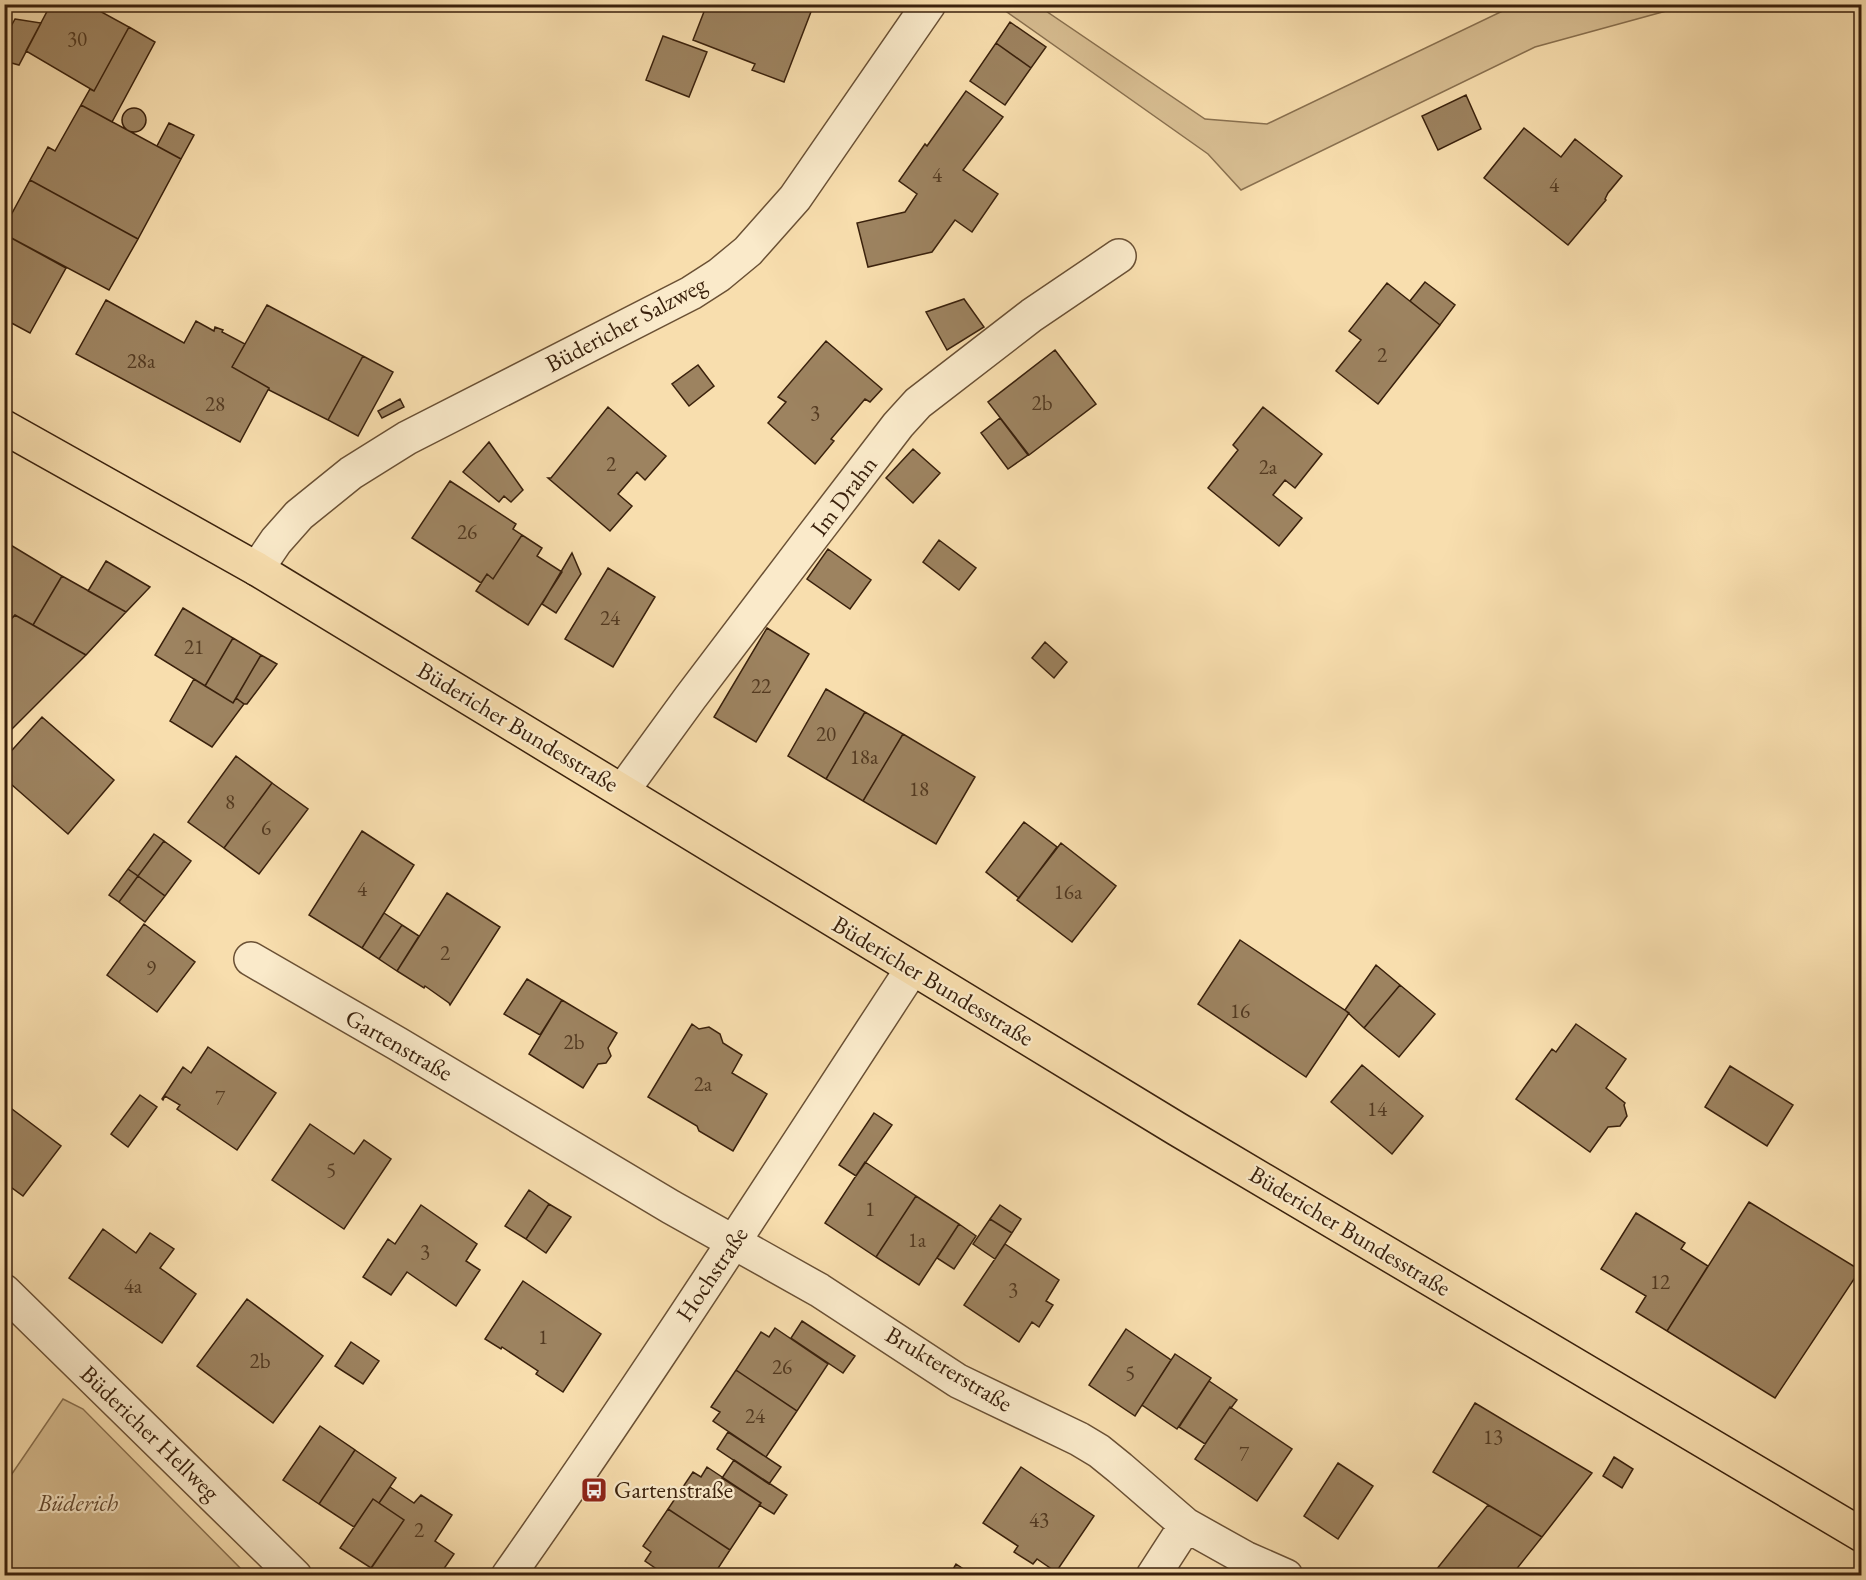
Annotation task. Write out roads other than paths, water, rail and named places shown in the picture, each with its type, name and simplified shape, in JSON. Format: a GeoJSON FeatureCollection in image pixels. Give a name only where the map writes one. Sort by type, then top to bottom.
{"type":"FeatureCollection","features":[{"type":"Feature","properties":{"kind":"main road","name":"Büdericher Bundesstraße"},"geometry":{"type":"LineString","coordinates":[[4,427],[256,569],[624,790],[912,969],[1177,1129],[1862,1535]]}},
{"type":"Feature","properties":{"kind":"street","name":"Büdericher Salzweg"},"geometry":{"type":"LineString","coordinates":[[256,569],[298,514],[351,473],[407,438],[691,292],[719,275],[748,251],[795,198],[929,4]]}},
{"type":"Feature","properties":{"kind":"street","name":"Im Drahn"},"geometry":{"type":"LineString","coordinates":[[624,790],[697,688],[898,425],[918,403],[1032,315],[1119,256]]}},
{"type":"Feature","properties":{"kind":"street","name":"Gartenstraße"},"geometry":{"type":"LineString","coordinates":[[251,959],[670,1207],[734,1242]]}},
{"type":"Feature","properties":{"kind":"street","name":"Hochstraße"},"geometry":{"type":"LineString","coordinates":[[508,1575],[563,1498],[734,1242],[912,969]]}},
{"type":"Feature","properties":{"kind":"street","name":"Bruktererstraße"},"geometry":{"type":"LineString","coordinates":[[734,1242],[819,1290],[958,1381],[1079,1439],[1099,1451],[1186,1525],[1245,1558],[1286,1575]]}},
{"type":"Feature","properties":{"kind":"street","name":"Büdericher Hellweg"},"geometry":{"type":"LineString","coordinates":[[4,1291],[295,1575]]}},
{"type":"Feature","properties":{"kind":"street"},"geometry":{"type":"LineString","coordinates":[[1153,1575],[1186,1525]]}},
{"type":"Feature","properties":{"kind":"place","name":"Gartenstraße"},"geometry":{"type":"Point","coordinates":[594,1490]}},
{"type":"Feature","properties":{"kind":"park label","name":"Büderich"},"geometry":{"type":"Point","coordinates":[78,1503]}}]}
